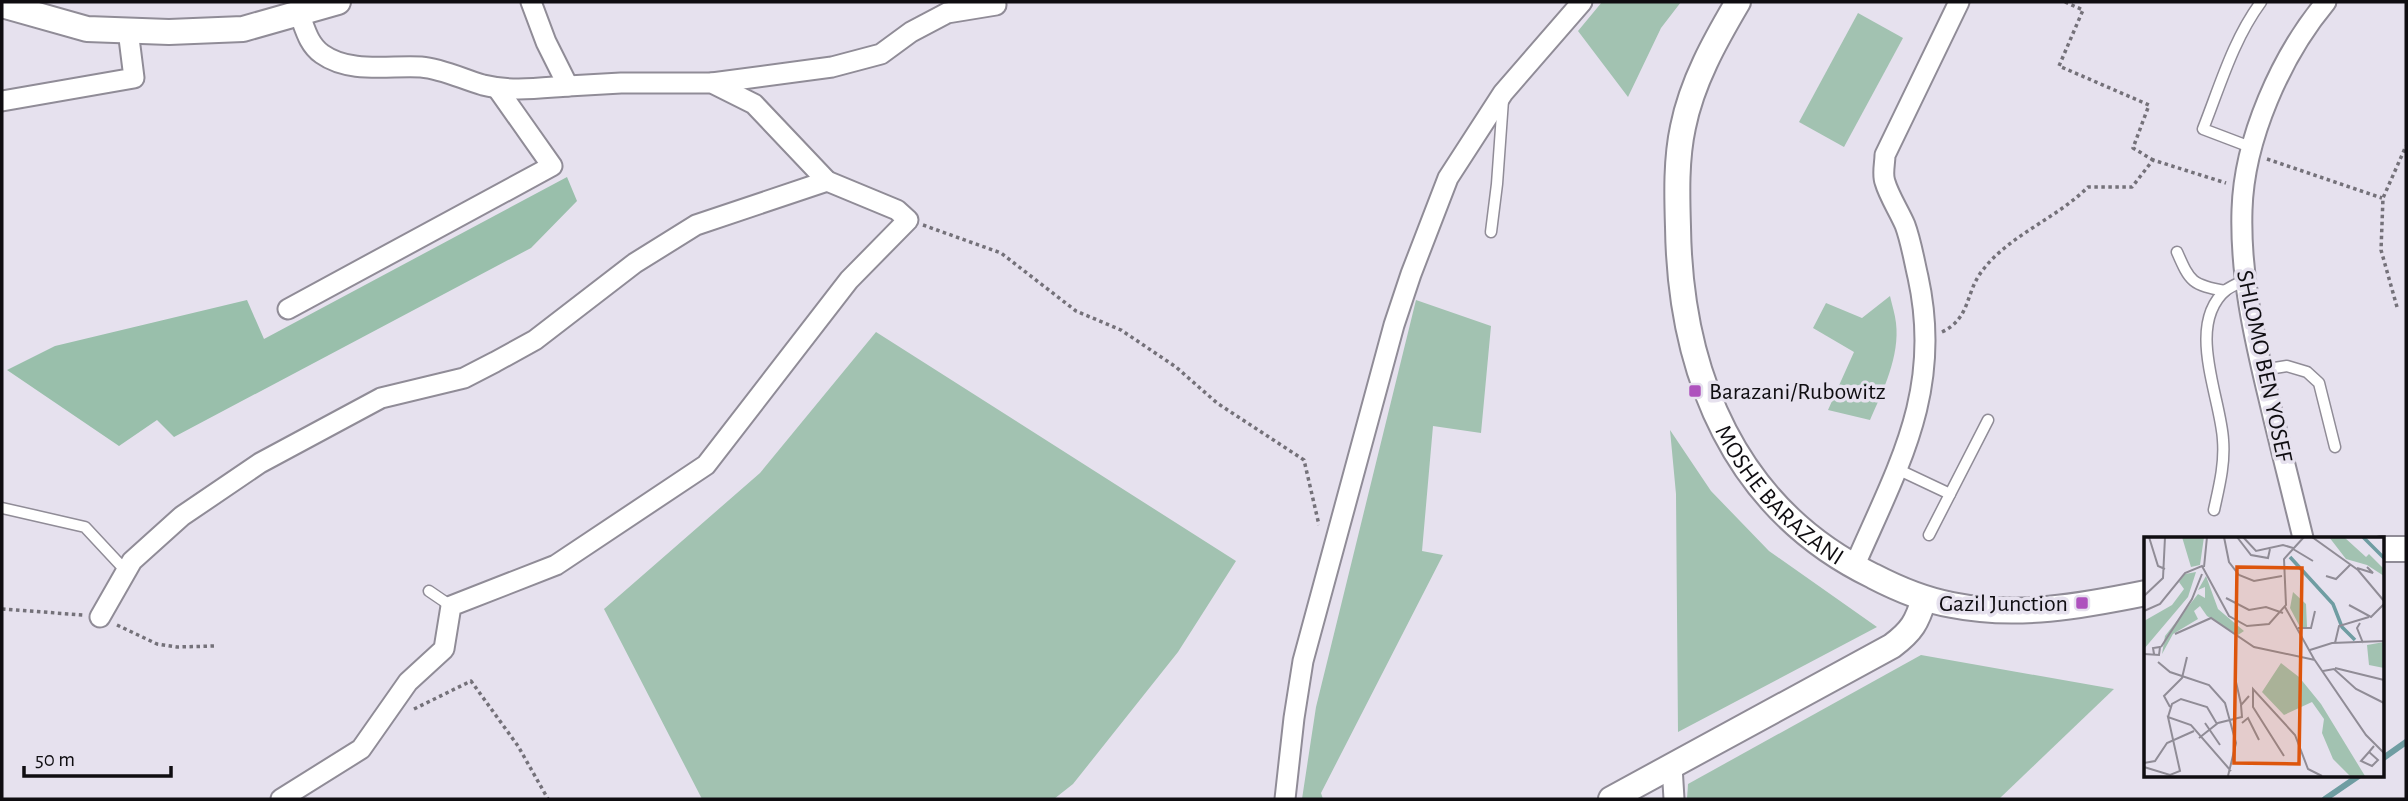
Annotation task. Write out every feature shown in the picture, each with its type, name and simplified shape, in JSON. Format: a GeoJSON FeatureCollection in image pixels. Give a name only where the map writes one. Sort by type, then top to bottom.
{"type":"FeatureCollection","features":[{"type":"Feature","properties":{"kind":"street"},"geometry":{"type":"LineString","coordinates":[[2,5],[87,29],[169,32],[243,29],[338,2]]}},
{"type":"Feature","properties":{"kind":"street"},"geometry":{"type":"LineString","coordinates":[[531,2],[545,42],[568,86]]}},
{"type":"Feature","properties":{"kind":"street"},"geometry":{"type":"LineString","coordinates":[[1285,799],[1303,661],[1394,325],[1431,220],[1448,178],[1503,93],[1582,2]]}},
{"type":"Feature","properties":{"kind":"street","name":"MOSHE BARAZANI"},"geometry":{"type":"LineString","coordinates":[[1738,2],[1691,96],[1682,129],[1677,193],[1678,241],[1687,328],[1712,408],[1735,452],[1790,522],[1829,552],[1854,567],[1924,598],[1952,606],[2040,610],[2072,608],[2144,593]]}},
{"type":"Feature","properties":{"kind":"street"},"geometry":{"type":"LineString","coordinates":[[1854,567],[1912,430],[1922,392],[1925,340],[1918,280],[1906,228],[1884,180],[1885,155],[1959,2]]}},
{"type":"Feature","properties":{"kind":"street","name":"SHLOMO BEN YOSEF"},"geometry":{"type":"LineString","coordinates":[[2303,537],[2251,325],[2245,279],[2242,209],[2252,151],[2265,108],[2307,25],[2326,2]]}},
{"type":"Feature","properties":{"kind":"street"},"geometry":{"type":"LineString","coordinates":[[299,13],[309,41],[334,61],[358,66],[439,69],[505,89],[621,83],[712,83],[832,66],[881,54],[911,32],[947,13],[984,5]]}},
{"type":"Feature","properties":{"kind":"street"},"geometry":{"type":"LineString","coordinates":[[2,101],[134,78],[128,30]]}},
{"type":"Feature","properties":{"kind":"street"},"geometry":{"type":"LineString","coordinates":[[282,799],[361,749],[408,682],[444,649],[451,606],[556,565],[706,465],[849,280],[908,220],[897,210],[827,181],[754,104],[712,83]]}},
{"type":"Feature","properties":{"kind":"street"},"geometry":{"type":"LineString","coordinates":[[288,309],[552,166],[497,88]]}},
{"type":"Feature","properties":{"kind":"street"},"geometry":{"type":"LineString","coordinates":[[100,617],[132,561],[183,516],[260,463],[381,398],[464,378],[495,362],[535,340],[635,263],[696,225],[827,181]]}},
{"type":"Feature","properties":{"kind":"street"},"geometry":{"type":"LineString","coordinates":[[2384,549],[2406,549]]}},
{"type":"Feature","properties":{"kind":"street"},"geometry":{"type":"LineString","coordinates":[[1611,799],[1892,646],[1910,633],[1924,598]]}},
{"type":"Feature","properties":{"kind":"street"},"geometry":{"type":"LineString","coordinates":[[1672,766],[1674,799]]}},
{"type":"Feature","properties":{"kind":"lane"},"geometry":{"type":"LineString","coordinates":[[2252,151],[2203,129],[2231,55],[2247,20],[2260,2]]}},
{"type":"Feature","properties":{"kind":"lane"},"geometry":{"type":"LineString","coordinates":[[1491,232],[1503,93]]}},
{"type":"Feature","properties":{"kind":"lane"},"geometry":{"type":"LineString","coordinates":[[2177,252],[2188,277],[2204,287],[2225,291]]}},
{"type":"Feature","properties":{"kind":"lane"},"geometry":{"type":"LineString","coordinates":[[2214,510],[2222,471],[2223,439],[2209,366],[2206,332],[2212,311],[2225,291],[2245,279]]}},
{"type":"Feature","properties":{"kind":"lane"},"geometry":{"type":"LineString","coordinates":[[2262,370],[2287,366],[2307,372],[2319,383],[2335,447]]}},
{"type":"Feature","properties":{"kind":"lane"},"geometry":{"type":"LineString","coordinates":[[1929,535],[1988,419]]}},
{"type":"Feature","properties":{"kind":"lane"},"geometry":{"type":"LineString","coordinates":[[1896,469],[1950,494]]}},
{"type":"Feature","properties":{"kind":"lane"},"geometry":{"type":"LineString","coordinates":[[2,508],[85,527],[126,571]]}},
{"type":"Feature","properties":{"kind":"lane"},"geometry":{"type":"LineString","coordinates":[[429,591],[451,606]]}},
{"type":"Feature","properties":{"kind":"path"},"geometry":{"type":"LineString","coordinates":[[2065,2],[2083,10],[2059,66],[2149,106],[2133,148],[2153,160],[2244,190]]}},
{"type":"Feature","properties":{"kind":"path"},"geometry":{"type":"LineString","coordinates":[[2397,307],[2381,250],[2383,198],[2406,146]]}},
{"type":"Feature","properties":{"kind":"path"},"geometry":{"type":"LineString","coordinates":[[2252,151],[2383,198]]}},
{"type":"Feature","properties":{"kind":"path"},"geometry":{"type":"LineString","coordinates":[[1925,340],[1955,326],[1965,311],[1972,287],[1982,270],[2006,246],[2070,204],[2088,187],[2132,187],[2153,160]]}},
{"type":"Feature","properties":{"kind":"path"},"geometry":{"type":"LineString","coordinates":[[908,220],[1001,253],[1076,311],[1121,330],[1176,367],[1217,403],[1304,460],[1324,542],[1332,553]]}},
{"type":"Feature","properties":{"kind":"path"},"geometry":{"type":"LineString","coordinates":[[411,711],[471,681],[518,746],[548,799]]}},
{"type":"Feature","properties":{"kind":"green space"},"geometry":{"type":"Polygon","coordinates":[[[1602,2],[1681,2],[1661,28],[1628,97],[1578,31],[1602,2]]]}},
{"type":"Feature","properties":{"kind":"green space"},"geometry":{"type":"Polygon","coordinates":[[[1858,13],[1903,38],[1844,147],[1799,122],[1858,13]]]}},
{"type":"Feature","properties":{"kind":"green space"},"geometry":{"type":"Polygon","coordinates":[[[567,177],[577,201],[531,248],[174,437],[157,420],[119,446],[7,370],[55,346],[247,300],[264,339],[567,177]]]}},
{"type":"Feature","properties":{"kind":"green space"},"geometry":{"type":"Polygon","coordinates":[[[1890,296],[1897,335],[1893,361],[1870,420],[1828,410],[1854,352],[1813,328],[1826,303],[1862,318],[1890,296]]]}},
{"type":"Feature","properties":{"kind":"green space"},"geometry":{"type":"Polygon","coordinates":[[[1416,300],[1491,326],[1481,433],[1433,426],[1422,551],[1443,555],[1321,793],[1323,799],[1302,799],[1316,707],[1416,300]]]}},
{"type":"Feature","properties":{"kind":"green space"},"geometry":{"type":"Polygon","coordinates":[[[876,332],[1236,561],[1178,652],[1073,784],[1054,799],[702,799],[604,609],[760,473],[876,332]]]}},
{"type":"Feature","properties":{"kind":"green space"},"geometry":{"type":"Polygon","coordinates":[[[1670,430],[1711,491],[1769,551],[1877,627],[1678,732],[1676,494],[1670,430]]]}},
{"type":"Feature","properties":{"kind":"green space"},"geometry":{"type":"Polygon","coordinates":[[[1921,655],[2114,689],[1999,799],[1687,799],[1688,784],[1921,655]]]}},
{"type":"Feature","properties":{"kind":"waterway"},"geometry":{"type":"LineString","coordinates":[[2384,758],[2406,742]]}},
{"type":"Feature","properties":{"kind":"waterway"},"geometry":{"type":"LineString","coordinates":[[2325,799],[2359,776]]}},
{"type":"Feature","properties":{"kind":"place","name":"Barazani/Rubowitz"},"geometry":{"type":"Point","coordinates":[1695,391]}},
{"type":"Feature","properties":{"kind":"place","name":"Gazil Junction"},"geometry":{"type":"Point","coordinates":[2082,603]}}]}
